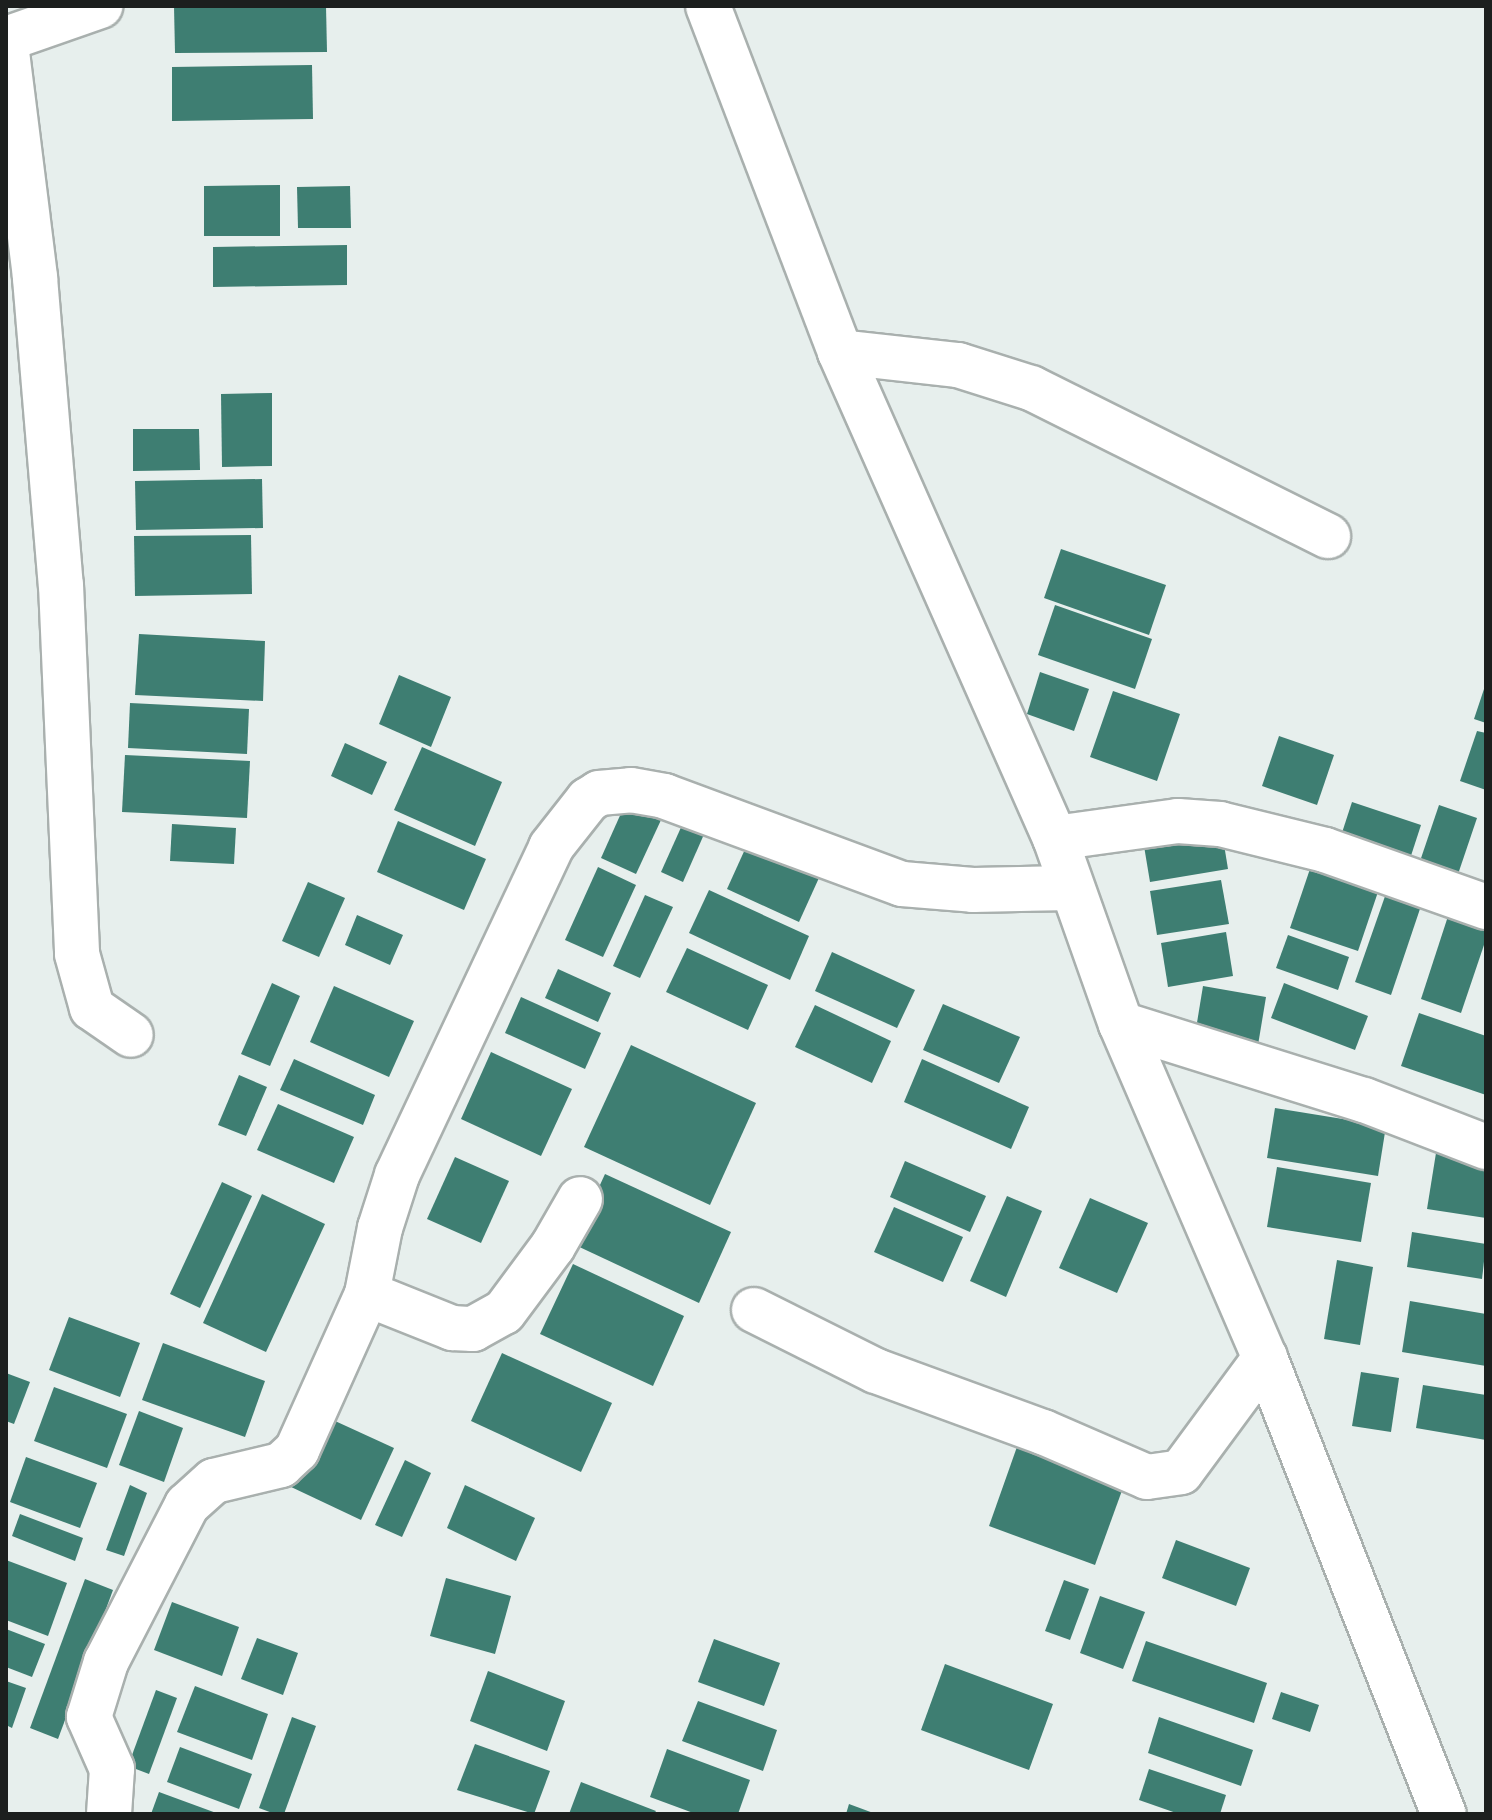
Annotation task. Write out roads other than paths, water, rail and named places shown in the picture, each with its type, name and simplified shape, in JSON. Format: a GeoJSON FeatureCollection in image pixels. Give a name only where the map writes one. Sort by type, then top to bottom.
{"type":"FeatureCollection","features":[{"type":"Feature","properties":{"kind":"street"},"geometry":{"type":"LineString","coordinates":[[100,6],[6,41],[35,278],[61,585],[77,954],[92,1008],[131,1035]]}},
{"type":"Feature","properties":{"kind":"street"},"geometry":{"type":"LineString","coordinates":[[708,6],[840,352],[1055,838],[1121,1024],[1265,1358],[1444,1814]]}},
{"type":"Feature","properties":{"kind":"street"},"geometry":{"type":"LineString","coordinates":[[840,352],[958,365],[1031,388],[1328,536]]}},
{"type":"Feature","properties":{"kind":"street"},"geometry":{"type":"LineString","coordinates":[[109,1814],[112,1769],[91,1728],[92,1698],[167,1535],[187,1505],[214,1481],[281,1465],[297,1450],[367,1294],[380,1228],[397,1175],[443,1074],[551,847],[599,793],[664,796],[902,884],[973,890],[1072,888]]}},
{"type":"Feature","properties":{"kind":"street"},"geometry":{"type":"LineString","coordinates":[[1055,838],[1178,821],[1220,824],[1325,850],[1486,907]]}},
{"type":"Feature","properties":{"kind":"street"},"geometry":{"type":"LineString","coordinates":[[1121,1024],[1364,1100],[1486,1147]]}},
{"type":"Feature","properties":{"kind":"street"},"geometry":{"type":"LineString","coordinates":[[367,1294],[452,1328],[473,1329],[504,1312],[553,1246],[580,1199]]}},
{"type":"Feature","properties":{"kind":"street"},"geometry":{"type":"LineString","coordinates":[[754,1310],[876,1371],[1043,1432],[1147,1477],[1181,1472],[1265,1358]]}}]}
